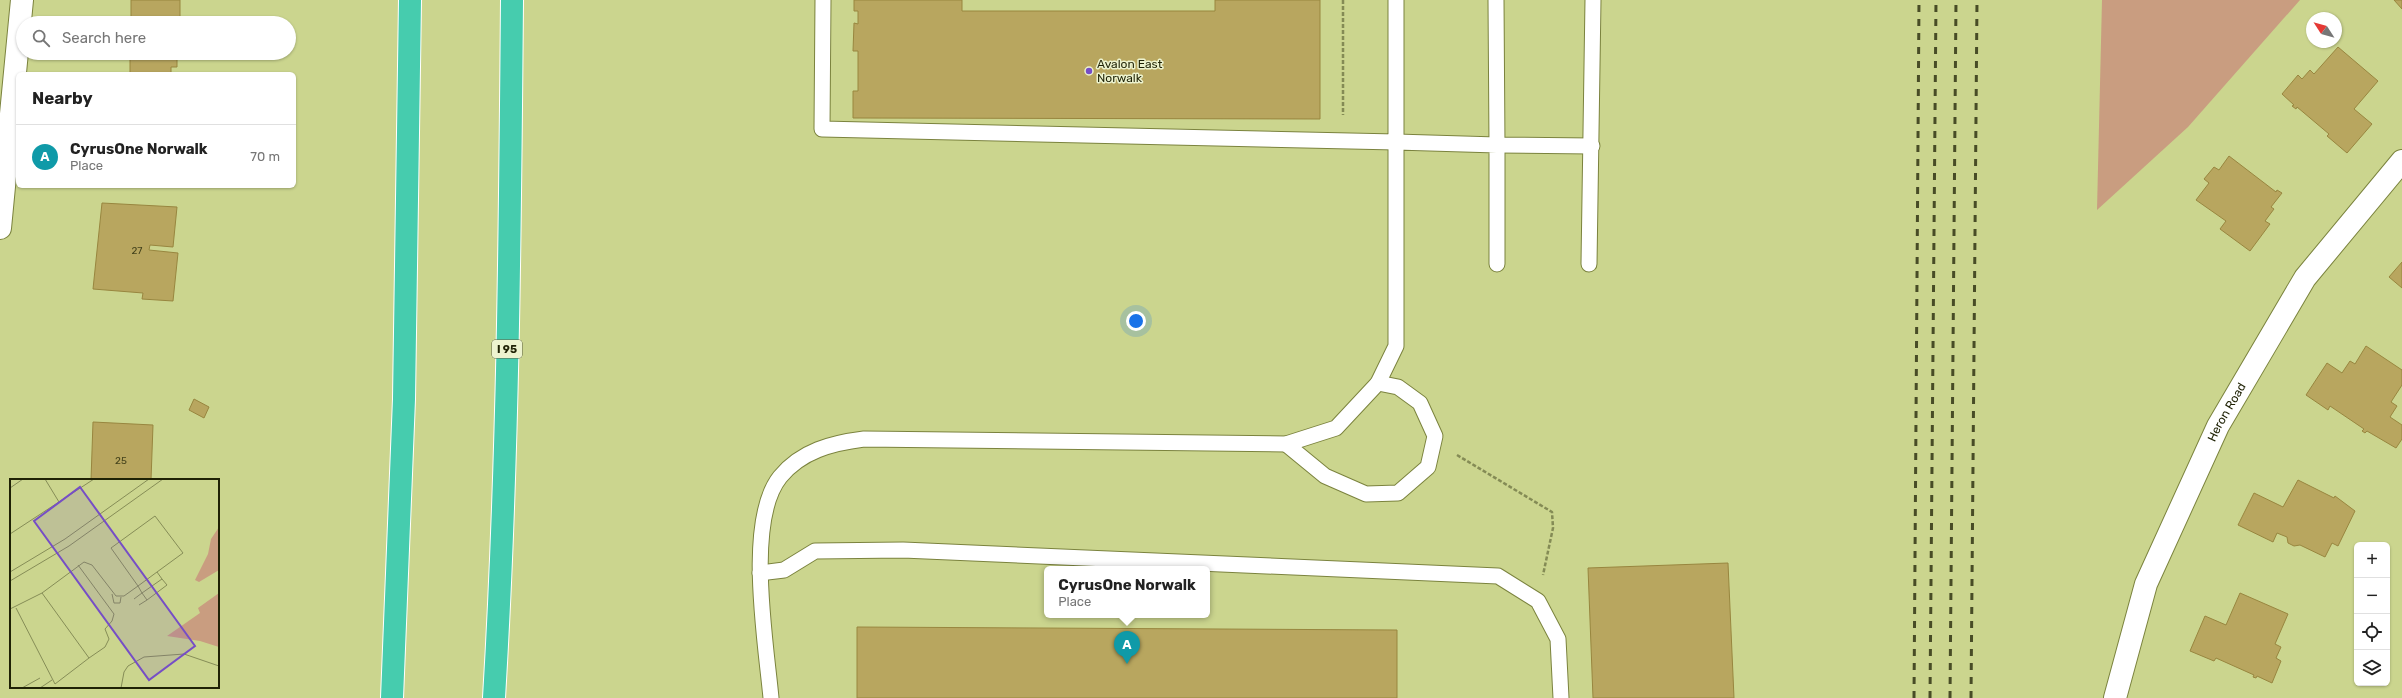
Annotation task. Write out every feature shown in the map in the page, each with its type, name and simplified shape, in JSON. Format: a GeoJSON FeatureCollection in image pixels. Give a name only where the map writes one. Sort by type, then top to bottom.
{"type":"FeatureCollection","features":[{"type":"Feature","properties":{"kind":"highway"},"geometry":{"type":"LineString","coordinates":[[392,698],[405,360],[410,0]]}},
{"type":"Feature","properties":{"kind":"highway","name":"I 95"},"geometry":{"type":"LineString","coordinates":[[494,698],[503,532],[512,0]]}},
{"type":"Feature","properties":{"kind":"street"},"geometry":{"type":"LineString","coordinates":[[20,16],[22,0]]}},
{"type":"Feature","properties":{"kind":"street"},"geometry":{"type":"LineString","coordinates":[[0,228],[16,60]]}},
{"type":"Feature","properties":{"kind":"street","name":"Heron Road"},"geometry":{"type":"LineString","coordinates":[[2114,698],[2146,584],[2218,426],[2305,278],[2402,161]]}},
{"type":"Feature","properties":{"kind":"lane"},"geometry":{"type":"LineString","coordinates":[[823,0],[822,129],[1592,146]]}},
{"type":"Feature","properties":{"kind":"lane"},"geometry":{"type":"LineString","coordinates":[[771,698],[760,573],[763,519],[772,490],[780,477],[807,455],[844,441],[864,439],[1286,444],[1336,428],[1378,383],[1396,346],[1396,0]]}},
{"type":"Feature","properties":{"kind":"lane"},"geometry":{"type":"LineString","coordinates":[[1496,0],[1498,264]]}},
{"type":"Feature","properties":{"kind":"lane"},"geometry":{"type":"LineString","coordinates":[[1589,264],[1592,146],[1593,0]]}},
{"type":"Feature","properties":{"kind":"lane"},"geometry":{"type":"LineString","coordinates":[[1286,444],[1324,476],[1366,494],[1398,493],[1428,467],[1435,436],[1420,403],[1398,387],[1378,383]]}},
{"type":"Feature","properties":{"kind":"lane"},"geometry":{"type":"LineString","coordinates":[[760,573],[784,570],[815,551],[903,550],[1498,576],[1538,601],[1558,639],[1561,698]]}},
{"type":"Feature","properties":{"kind":"path"},"geometry":{"type":"LineString","coordinates":[[1343,0],[1343,141]]}},
{"type":"Feature","properties":{"kind":"path"},"geometry":{"type":"LineString","coordinates":[[1435,436],[1463,461],[1552,512],[1553,528],[1538,601]]}},
{"type":"Feature","properties":{"kind":"shaded area"},"geometry":{"type":"Polygon","coordinates":[[[2102,0],[2300,0],[2188,127],[2097,210],[2102,0]]]}},
{"type":"Feature","properties":{"kind":"building"},"geometry":{"type":"Polygon","coordinates":[[[131,0],[180,0],[180,16],[131,16],[131,0]]]}},
{"type":"Feature","properties":{"kind":"building","name":"Avalon East Norwalk"},"geometry":{"type":"Polygon","coordinates":[[[854,0],[962,0],[962,11],[1215,11],[1215,0],[1320,0],[1320,119],[853,118],[853,91],[858,91],[858,51],[853,51],[854,23],[858,24],[858,11],[854,11],[854,0]]]}},
{"type":"Feature","properties":{"kind":"building"},"geometry":{"type":"Polygon","coordinates":[[[2394,0],[2402,0],[2402,9],[2394,0]]]}},
{"type":"Feature","properties":{"kind":"building"},"geometry":{"type":"Polygon","coordinates":[[[2337,48],[2339,48],[2378,81],[2354,109],[2372,124],[2347,153],[2327,136],[2329,134],[2297,107],[2296,109],[2292,106],[2294,105],[2282,94],[2298,75],[2302,79],[2310,70],[2314,74],[2337,48]]]}},
{"type":"Feature","properties":{"kind":"building"},"geometry":{"type":"Polygon","coordinates":[[[130,60],[177,60],[177,67],[171,67],[171,72],[130,72],[130,60]]]}},
{"type":"Feature","properties":{"kind":"building"},"geometry":{"type":"Polygon","coordinates":[[[2229,156],[2276,192],[2277,190],[2282,193],[2271,207],[2274,209],[2265,221],[2270,224],[2250,251],[2220,229],[2226,221],[2196,200],[2209,183],[2204,179],[2214,167],[2219,170],[2229,156]]]}},
{"type":"Feature","properties":{"kind":"building"},"geometry":{"type":"Polygon","coordinates":[[[102,203],[177,207],[173,247],[150,245],[149,250],[178,253],[173,301],[142,299],[143,293],[93,289],[102,203]]]}},
{"type":"Feature","properties":{"kind":"building"},"geometry":{"type":"Polygon","coordinates":[[[2402,262],[2402,288],[2389,277],[2402,262]]]}},
{"type":"Feature","properties":{"kind":"building"},"geometry":{"type":"Polygon","coordinates":[[[2366,346],[2402,370],[2402,385],[2391,402],[2397,406],[2390,417],[2402,425],[2402,439],[2396,448],[2367,431],[2365,433],[2362,431],[2364,429],[2330,406],[2328,410],[2306,395],[2327,363],[2342,373],[2350,361],[2355,364],[2366,346]]]}},
{"type":"Feature","properties":{"kind":"building"},"geometry":{"type":"Polygon","coordinates":[[[194,399],[209,407],[204,418],[189,410],[194,399]]]}},
{"type":"Feature","properties":{"kind":"building"},"geometry":{"type":"Polygon","coordinates":[[[93,422],[153,425],[151,479],[91,479],[93,422]]]}},
{"type":"Feature","properties":{"kind":"building"},"geometry":{"type":"Polygon","coordinates":[[[2298,480],[2334,498],[2335,496],[2355,511],[2338,546],[2332,543],[2325,557],[2300,545],[2294,546],[2288,543],[2287,537],[2277,533],[2273,542],[2238,525],[2254,493],[2283,507],[2298,480]]]}},
{"type":"Feature","properties":{"kind":"building"},"geometry":{"type":"Polygon","coordinates":[[[1728,563],[1734,698],[1593,698],[1588,568],[1728,563]]]}},
{"type":"Feature","properties":{"kind":"building"},"geometry":{"type":"Polygon","coordinates":[[[2240,593],[2288,614],[2275,644],[2281,647],[2276,658],[2281,661],[2272,683],[2257,676],[2256,678],[2253,677],[2254,675],[2216,658],[2214,661],[2190,651],[2205,616],[2226,625],[2240,593]]]}},
{"type":"Feature","properties":{"kind":"building"},"geometry":{"type":"Polygon","coordinates":[[[857,627],[1397,630],[1397,698],[857,698],[857,627]]]}},
{"type":"Feature","properties":{"kind":"railway"},"geometry":{"type":"LineString","coordinates":[[1914,698],[1919,0]]}},
{"type":"Feature","properties":{"kind":"railway"},"geometry":{"type":"LineString","coordinates":[[1930,698],[1936,0]]}},
{"type":"Feature","properties":{"kind":"railway"},"geometry":{"type":"LineString","coordinates":[[1950,698],[1956,0]]}},
{"type":"Feature","properties":{"kind":"railway"},"geometry":{"type":"LineString","coordinates":[[1971,698],[1977,0]]}},
{"type":"Feature","properties":{"kind":"place","name":"Avalon East Norwalk"},"geometry":{"type":"Point","coordinates":[1089,71]}},
{"type":"Feature","properties":{"kind":"place","name":"CyrusOne Norwalk"},"geometry":{"type":"Point","coordinates":[1127,664]}}]}
